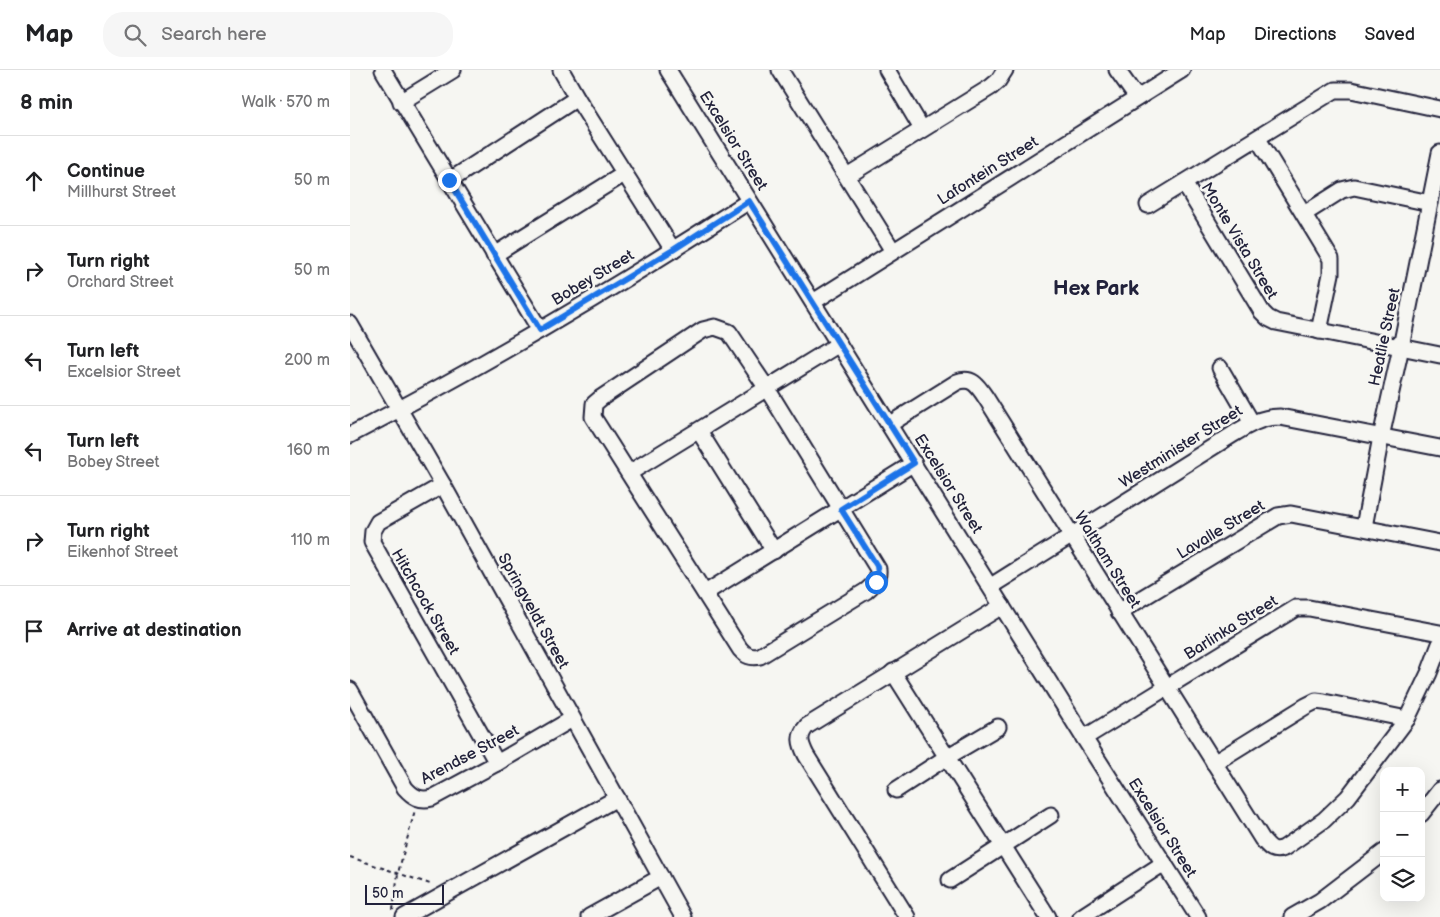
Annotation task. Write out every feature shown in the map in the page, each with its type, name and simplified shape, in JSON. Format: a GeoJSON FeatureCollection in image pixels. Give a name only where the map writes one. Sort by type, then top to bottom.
{"type":"FeatureCollection","features":[{"type":"Feature","properties":{"kind":"street"},"geometry":{"type":"LineString","coordinates":[[383,70],[540,330]]}},
{"type":"Feature","properties":{"kind":"street"},"geometry":{"type":"LineString","coordinates":[[402,102],[453,70]]}},
{"type":"Feature","properties":{"kind":"street"},"geometry":{"type":"LineString","coordinates":[[561,70],[673,250]]}},
{"type":"Feature","properties":{"kind":"street","name":"Excelsior Street"},"geometry":{"type":"LineString","coordinates":[[668,70],[1084,738],[1198,917]]}},
{"type":"Feature","properties":{"kind":"street"},"geometry":{"type":"LineString","coordinates":[[780,70],[894,251]]}},
{"type":"Feature","properties":{"kind":"street"},"geometry":{"type":"LineString","coordinates":[[887,70],[922,129]]}},
{"type":"Feature","properties":{"kind":"street"},"geometry":{"type":"LineString","coordinates":[[847,176],[991,87],[998,82],[1005,70]]}},
{"type":"Feature","properties":{"kind":"street"},"geometry":{"type":"LineString","coordinates":[[1117,70],[1137,98]]}},
{"type":"Feature","properties":{"kind":"street","name":"Lafontein Street"},"geometry":{"type":"LineString","coordinates":[[814,302],[1182,70]]}},
{"type":"Feature","properties":{"kind":"street"},"geometry":{"type":"LineString","coordinates":[[1148,205],[1258,139],[1328,94],[1339,90],[1351,90],[1440,109]]}},
{"type":"Feature","properties":{"kind":"street"},"geometry":{"type":"LineString","coordinates":[[449,180],[577,98]]}},
{"type":"Feature","properties":{"kind":"street"},"geometry":{"type":"LineString","coordinates":[[1258,139],[1329,255],[1332,264],[1319,331]]}},
{"type":"Feature","properties":{"kind":"street","name":"Heatlie Street"},"geometry":{"type":"LineString","coordinates":[[1364,527],[1440,153]]}},
{"type":"Feature","properties":{"kind":"street"},"geometry":{"type":"LineString","coordinates":[[494,255],[624,174]]}},
{"type":"Feature","properties":{"kind":"street","name":"Monte Vista Street"},"geometry":{"type":"LineString","coordinates":[[1184,183],[1265,315],[1276,322],[1440,355]]}},
{"type":"Feature","properties":{"kind":"street"},"geometry":{"type":"LineString","coordinates":[[1304,214],[1342,190],[1354,187],[1430,203]]}},
{"type":"Feature","properties":{"kind":"street","name":"Bobey Street"},"geometry":{"type":"LineString","coordinates":[[350,434],[399,409],[540,330],[673,250],[749,201]]}},
{"type":"Feature","properties":{"kind":"street","name":"Springveldt Street"},"geometry":{"type":"LineString","coordinates":[[350,324],[443,485],[683,917]]}},
{"type":"Feature","properties":{"kind":"street"},"geometry":{"type":"LineString","coordinates":[[715,327],[729,332],[766,387],[874,560],[878,569],[878,578],[872,586],[756,657],[743,653],[597,424],[593,412],[597,401],[703,330],[715,327]]}},
{"type":"Feature","properties":{"kind":"street"},"geometry":{"type":"LineString","coordinates":[[629,473],[699,431],[766,387],[839,344]]}},
{"type":"Feature","properties":{"kind":"street"},"geometry":{"type":"LineString","coordinates":[[1220,368],[1252,423]]}},
{"type":"Feature","properties":{"kind":"street","name":"Waltham Street"},"geometry":{"type":"LineString","coordinates":[[890,424],[957,382],[967,380],[974,383],[986,398],[1262,839],[1272,849],[1281,850],[1324,820],[1348,797],[1407,719]]}},
{"type":"Feature","properties":{"kind":"street","name":"Westminister Street"},"geometry":{"type":"LineString","coordinates":[[991,586],[1252,423],[1266,418],[1280,417],[1440,448]]}},
{"type":"Feature","properties":{"kind":"street"},"geometry":{"type":"LineString","coordinates":[[699,431],[774,551]]}},
{"type":"Feature","properties":{"kind":"street"},"geometry":{"type":"LineString","coordinates":[[706,593],[914,463]]}},
{"type":"Feature","properties":{"kind":"street","name":"Hitchcock Street"},"geometry":{"type":"LineString","coordinates":[[443,485],[380,520],[373,531],[372,542],[497,763]]}},
{"type":"Feature","properties":{"kind":"street","name":"Lavalle Street"},"geometry":{"type":"LineString","coordinates":[[1119,612],[1278,516],[1291,514],[1440,543]]}},
{"type":"Feature","properties":{"kind":"street"},"geometry":{"type":"LineString","coordinates":[[907,917],[806,755],[800,738],[808,726],[1002,606]]}},
{"type":"Feature","properties":{"kind":"street","name":"Barlinka Street"},"geometry":{"type":"LineString","coordinates":[[1084,738],[1289,612],[1301,607],[1440,633]]}},
{"type":"Feature","properties":{"kind":"street"},"geometry":{"type":"LineString","coordinates":[[1214,763],[1316,701],[1407,719],[1429,673],[1440,644]]}},
{"type":"Feature","properties":{"kind":"street"},"geometry":{"type":"LineString","coordinates":[[894,672],[1048,917]]}},
{"type":"Feature","properties":{"kind":"street","name":"Arendse Street"},"geometry":{"type":"LineString","coordinates":[[350,690],[405,788],[414,797],[424,800],[432,798],[497,763],[572,719]]}},
{"type":"Feature","properties":{"kind":"street"},"geometry":{"type":"LineString","coordinates":[[896,790],[998,727]]}},
{"type":"Feature","properties":{"kind":"street"},"geometry":{"type":"LineString","coordinates":[[1423,812],[1440,790]]}},
{"type":"Feature","properties":{"kind":"street"},"geometry":{"type":"LineString","coordinates":[[404,917],[617,798]]}},
{"type":"Feature","properties":{"kind":"street"},"geometry":{"type":"LineString","coordinates":[[950,880],[1051,815]]}},
{"type":"Feature","properties":{"kind":"street"},"geometry":{"type":"LineString","coordinates":[[1292,917],[1320,901],[1380,855]]}},
{"type":"Feature","properties":{"kind":"street"},"geometry":{"type":"LineString","coordinates":[[1081,917],[1164,863]]}},
{"type":"Feature","properties":{"kind":"street"},"geometry":{"type":"LineString","coordinates":[[590,917],[661,877]]}},
{"type":"Feature","properties":{"kind":"path"},"geometry":{"type":"LineString","coordinates":[[392,917],[398,873],[418,798]]}},
{"type":"Feature","properties":{"kind":"path"},"geometry":{"type":"LineString","coordinates":[[350,857],[450,891]]}},
{"type":"Feature","properties":{"kind":"district","name":"Hex Park"},"geometry":{"type":"Point","coordinates":[1096,288]}},
{"type":"Feature","properties":{"kind":"route"},"geometry":{"type":"LineString","coordinates":[[449,180],[540,330],[673,250],[749,201],[914,463],[841,509],[877,566],[878,578],[876,582]]}}]}
